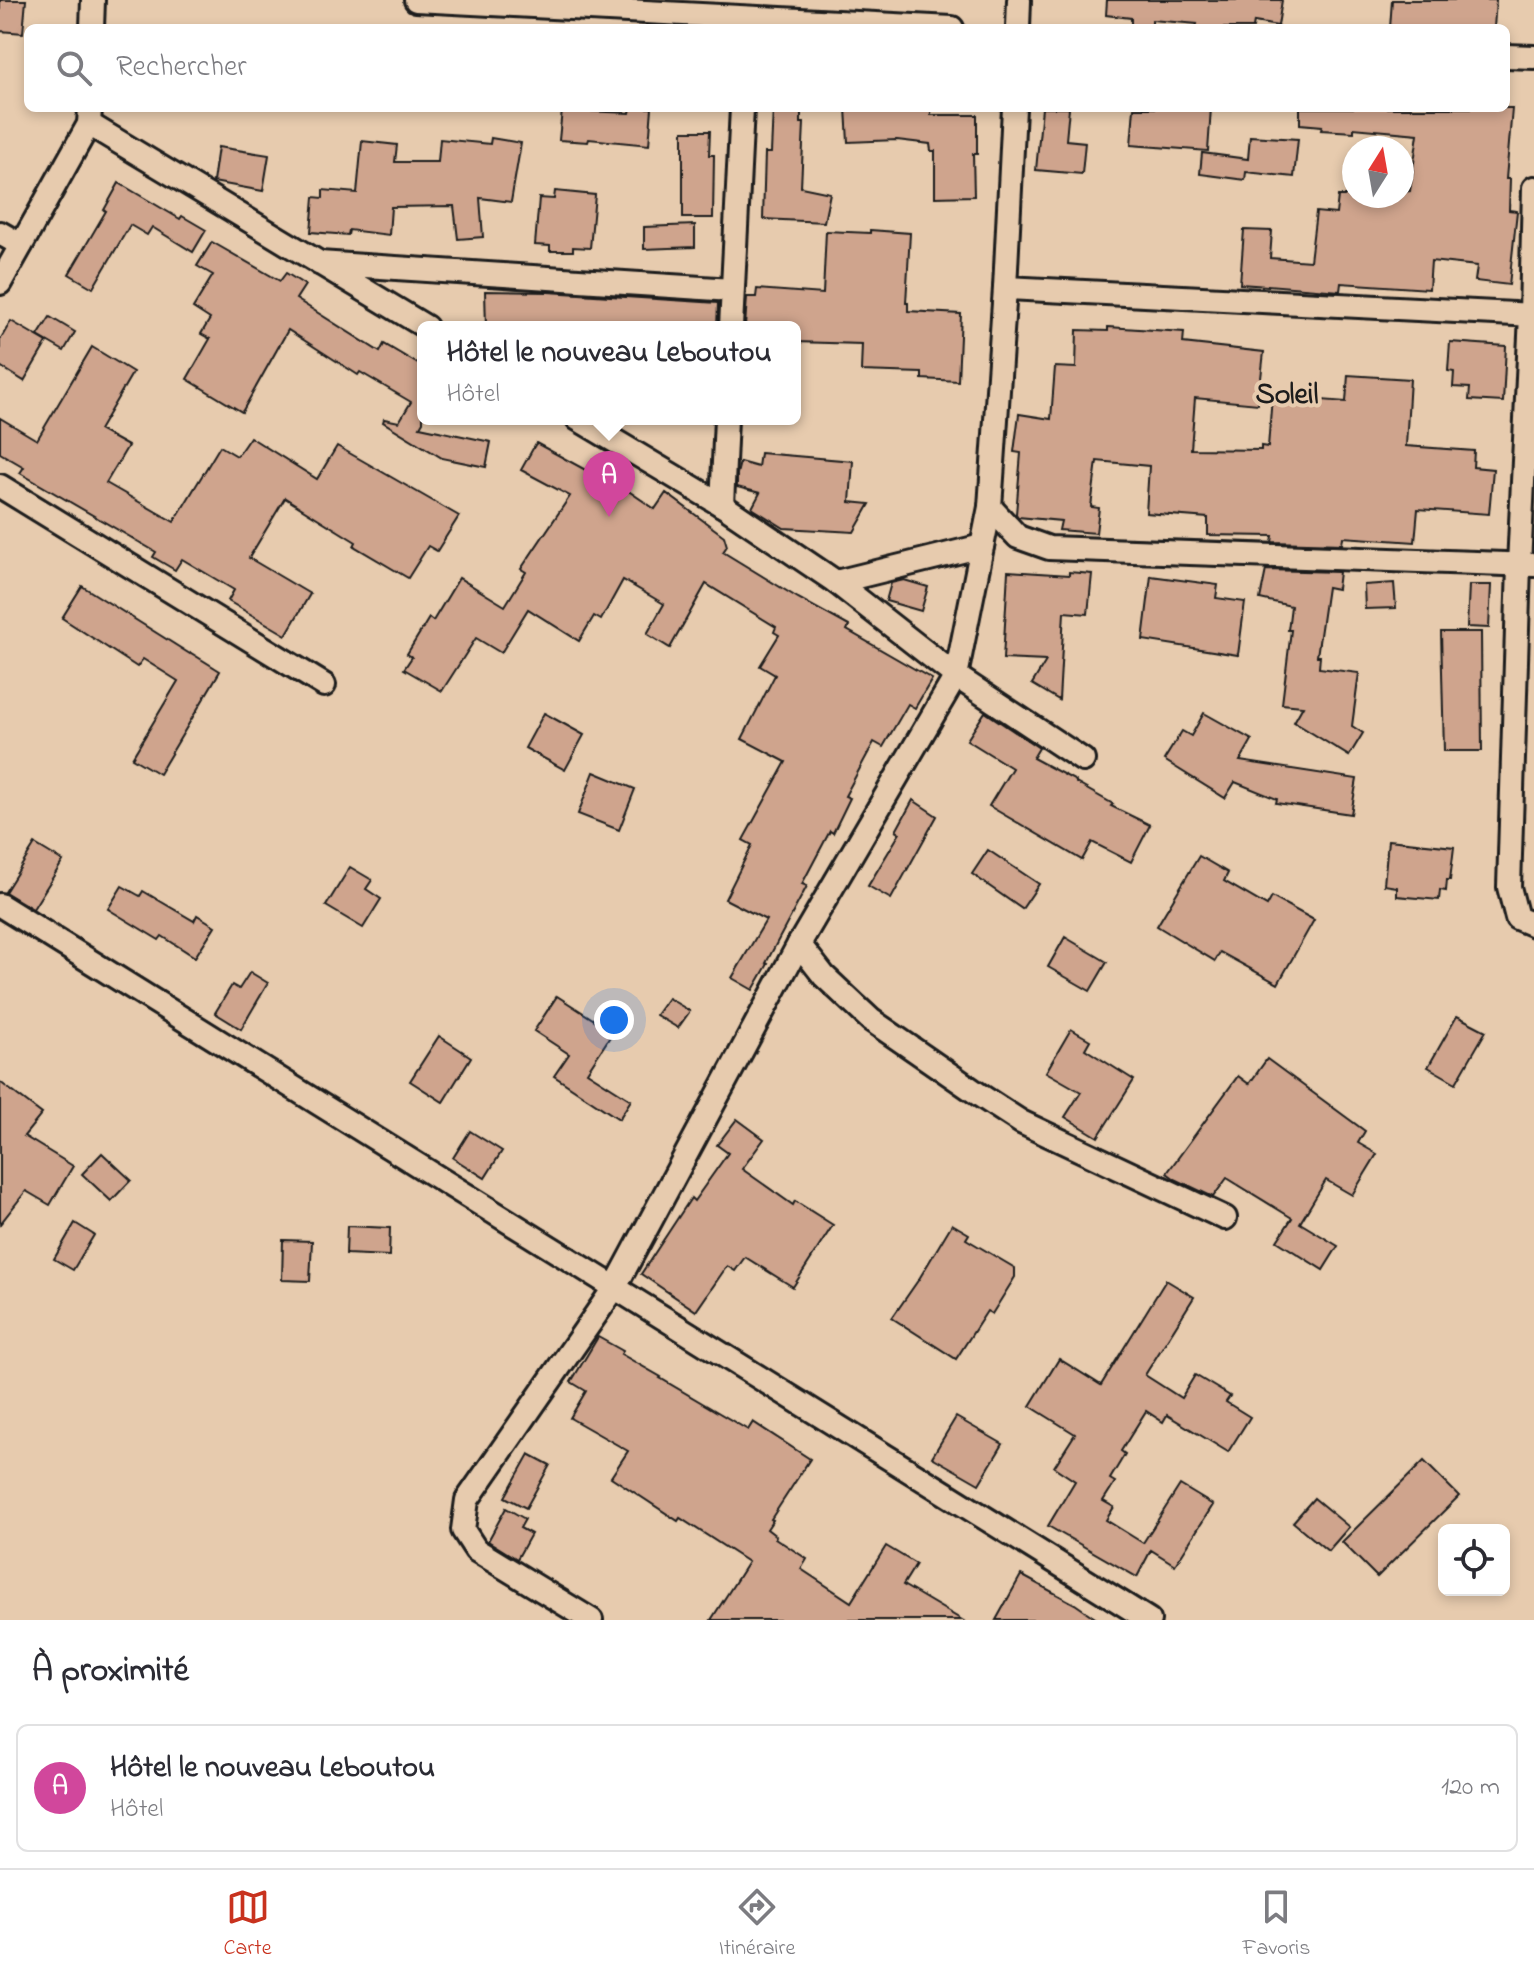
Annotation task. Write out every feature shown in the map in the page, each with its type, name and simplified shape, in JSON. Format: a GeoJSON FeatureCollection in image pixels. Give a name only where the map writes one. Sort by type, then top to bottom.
{"type":"FeatureCollection","features":[{"type":"Feature","properties":{"kind":"street"},"geometry":{"type":"LineString","coordinates":[[92,24],[93,0]]}},
{"type":"Feature","properties":{"kind":"street"},"geometry":{"type":"LineString","coordinates":[[416,0],[889,24]]}},
{"type":"Feature","properties":{"kind":"street"},"geometry":{"type":"LineString","coordinates":[[1018,24],[1019,0]]}},
{"type":"Feature","properties":{"kind":"street"},"geometry":{"type":"LineString","coordinates":[[1510,56],[1534,57]]}},
{"type":"Feature","properties":{"kind":"street"},"geometry":{"type":"LineString","coordinates":[[731,321],[742,112]]}},
{"type":"Feature","properties":{"kind":"street"},"geometry":{"type":"LineString","coordinates":[[591,1620],[476,1550],[463,1530],[467,1500],[615,1287],[799,944],[956,676],[990,507],[1014,112]]}},
{"type":"Feature","properties":{"kind":"street"},"geometry":{"type":"LineString","coordinates":[[0,283],[89,116],[417,322]]}},
{"type":"Feature","properties":{"kind":"street"},"geometry":{"type":"LineString","coordinates":[[1534,188],[1526,565],[1509,887],[1517,918],[1534,925]]}},
{"type":"Feature","properties":{"kind":"street"},"geometry":{"type":"LineString","coordinates":[[0,233],[21,245]]}},
{"type":"Feature","properties":{"kind":"street"},"geometry":{"type":"LineString","coordinates":[[319,263],[732,290]]}},
{"type":"Feature","properties":{"kind":"street"},"geometry":{"type":"LineString","coordinates":[[1005,288],[1532,315]]}},
{"type":"Feature","properties":{"kind":"street"},"geometry":{"type":"LineString","coordinates":[[588,425],[722,505],[836,582],[956,676],[1083,760]]}},
{"type":"Feature","properties":{"kind":"street"},"geometry":{"type":"LineString","coordinates":[[722,505],[726,425]]}},
{"type":"Feature","properties":{"kind":"street"},"geometry":{"type":"LineString","coordinates":[[0,486],[324,685]]}},
{"type":"Feature","properties":{"kind":"street"},"geometry":{"type":"LineString","coordinates":[[990,507],[1018,537],[1049,548],[1526,565]]}},
{"type":"Feature","properties":{"kind":"street"},"geometry":{"type":"LineString","coordinates":[[836,582],[982,546]]}},
{"type":"Feature","properties":{"kind":"street"},"geometry":{"type":"LineString","coordinates":[[0,905],[1149,1620]]}},
{"type":"Feature","properties":{"kind":"street"},"geometry":{"type":"LineString","coordinates":[[799,944],[824,976],[871,1020],[1021,1122],[1225,1218]]}},
{"type":"Feature","properties":{"kind":"building"},"geometry":{"type":"Polygon","coordinates":[[[0,0],[26,0],[23,33],[0,31],[0,0]]]}},
{"type":"Feature","properties":{"kind":"building"},"geometry":{"type":"Polygon","coordinates":[[[1107,0],[1282,0],[1278,24],[1197,24],[1152,20],[1152,24],[1131,24],[1131,18],[1106,15],[1107,0]]]}},
{"type":"Feature","properties":{"kind":"building"},"geometry":{"type":"Polygon","coordinates":[[[1392,0],[1496,0],[1494,24],[1390,24],[1392,0]]]}},
{"type":"Feature","properties":{"kind":"building"},"geometry":{"type":"Polygon","coordinates":[[[1512,108],[1506,179],[1510,179],[1509,210],[1517,211],[1509,285],[1475,281],[1477,266],[1431,261],[1429,289],[1341,283],[1340,291],[1240,284],[1244,230],[1272,231],[1270,258],[1310,261],[1316,212],[1336,214],[1338,196],[1342,196],[1342,208],[1414,208],[1414,162],[1418,134],[1354,128],[1354,132],[1321,130],[1322,126],[1300,124],[1300,112],[1510,112],[1512,108]]]}},
{"type":"Feature","properties":{"kind":"building"},"geometry":{"type":"Polygon","coordinates":[[[562,112],[652,112],[649,145],[589,139],[588,142],[559,140],[562,112]]]}},
{"type":"Feature","properties":{"kind":"building"},"geometry":{"type":"Polygon","coordinates":[[[773,112],[801,112],[801,123],[804,123],[801,187],[830,193],[824,222],[763,219],[765,153],[771,153],[773,112]]]}},
{"type":"Feature","properties":{"kind":"building"},"geometry":{"type":"Polygon","coordinates":[[[846,112],[977,115],[977,154],[973,154],[974,196],[935,197],[935,151],[931,151],[930,144],[897,140],[848,142],[846,112]]]}},
{"type":"Feature","properties":{"kind":"building"},"geometry":{"type":"Polygon","coordinates":[[[1042,112],[1069,112],[1066,140],[1085,142],[1082,174],[1036,170],[1042,112]]]}},
{"type":"Feature","properties":{"kind":"building"},"geometry":{"type":"Polygon","coordinates":[[[1134,112],[1211,112],[1208,151],[1131,145],[1134,112]]]}},
{"type":"Feature","properties":{"kind":"building"},"geometry":{"type":"Polygon","coordinates":[[[683,131],[710,131],[709,155],[714,155],[713,218],[683,218],[683,131]]]}},
{"type":"Feature","properties":{"kind":"building"},"geometry":{"type":"Polygon","coordinates":[[[1250,136],[1298,139],[1294,177],[1246,172],[1245,180],[1200,174],[1202,153],[1248,159],[1250,136]]]}},
{"type":"Feature","properties":{"kind":"building"},"geometry":{"type":"Polygon","coordinates":[[[491,138],[521,143],[511,202],[480,198],[483,237],[458,239],[454,206],[391,207],[389,235],[349,230],[348,235],[311,232],[314,197],[323,198],[323,190],[357,193],[362,141],[397,145],[395,162],[438,162],[440,139],[490,144],[491,138]]]}},
{"type":"Feature","properties":{"kind":"building"},"geometry":{"type":"Polygon","coordinates":[[[218,147],[269,155],[263,191],[213,182],[218,147]]]}},
{"type":"Feature","properties":{"kind":"building"},"geometry":{"type":"Polygon","coordinates":[[[119,183],[180,219],[182,216],[206,230],[193,252],[152,227],[147,235],[130,225],[93,288],[69,274],[119,183]]]}},
{"type":"Feature","properties":{"kind":"building"},"geometry":{"type":"Polygon","coordinates":[[[555,191],[595,195],[590,248],[550,251],[550,246],[535,245],[539,198],[554,199],[555,191]]]}},
{"type":"Feature","properties":{"kind":"building"},"geometry":{"type":"Polygon","coordinates":[[[695,225],[695,247],[644,249],[644,227],[695,225]]]}},
{"type":"Feature","properties":{"kind":"building"},"geometry":{"type":"Polygon","coordinates":[[[870,230],[910,233],[908,311],[961,314],[958,381],[922,379],[922,373],[861,371],[862,344],[801,342],[801,321],[745,321],[747,297],[756,297],[757,289],[823,294],[826,231],[870,233],[870,230]]]}},
{"type":"Feature","properties":{"kind":"building"},"geometry":{"type":"Polygon","coordinates":[[[212,242],[280,281],[286,273],[305,285],[296,299],[380,352],[384,344],[417,363],[417,425],[491,442],[486,467],[442,458],[383,422],[384,419],[399,422],[411,402],[360,372],[358,375],[288,330],[242,412],[187,379],[210,339],[201,334],[210,319],[193,308],[213,275],[197,266],[212,242]]]}},
{"type":"Feature","properties":{"kind":"building"},"geometry":{"type":"Polygon","coordinates":[[[485,291],[718,303],[717,321],[486,321],[485,291]]]}},
{"type":"Feature","properties":{"kind":"building"},"geometry":{"type":"Polygon","coordinates":[[[50,317],[75,332],[64,351],[38,336],[50,317]]]}},
{"type":"Feature","properties":{"kind":"building"},"geometry":{"type":"Polygon","coordinates":[[[11,321],[47,342],[24,381],[0,366],[0,340],[11,321]]]}},
{"type":"Feature","properties":{"kind":"building"},"geometry":{"type":"Polygon","coordinates":[[[1108,327],[1184,332],[1183,343],[1264,352],[1258,404],[1195,398],[1191,449],[1261,450],[1261,446],[1268,447],[1272,396],[1346,402],[1348,375],[1410,379],[1406,446],[1474,451],[1473,467],[1493,469],[1489,514],[1418,509],[1415,542],[1343,537],[1342,544],[1272,542],[1273,536],[1208,535],[1208,518],[1146,513],[1149,466],[1097,461],[1091,507],[1099,508],[1096,533],[1059,530],[1061,521],[1018,517],[1021,453],[1014,452],[1019,414],[1051,419],[1055,367],[1076,368],[1077,330],[1108,331],[1108,327]]]}},
{"type":"Feature","properties":{"kind":"building"},"geometry":{"type":"Polygon","coordinates":[[[1450,342],[1506,346],[1503,402],[1469,400],[1470,388],[1453,387],[1454,372],[1448,371],[1450,342]]]}},
{"type":"Feature","properties":{"kind":"building"},"geometry":{"type":"Polygon","coordinates":[[[92,347],[133,372],[99,430],[128,446],[106,483],[174,522],[220,446],[237,456],[250,437],[317,479],[337,446],[459,516],[437,551],[428,546],[408,578],[354,546],[356,542],[285,498],[249,558],[310,594],[286,635],[228,601],[234,590],[182,559],[175,570],[153,557],[156,552],[20,473],[24,467],[0,453],[0,418],[37,440],[92,347]]]}},
{"type":"Feature","properties":{"kind":"building"},"geometry":{"type":"Polygon","coordinates":[[[536,443],[602,479],[605,475],[655,509],[666,493],[724,536],[727,546],[723,552],[932,679],[915,708],[908,704],[883,747],[874,742],[845,796],[850,798],[833,833],[830,831],[802,884],[807,886],[753,990],[732,978],[766,920],[725,899],[752,845],[743,840],[786,762],[742,739],[775,675],[760,666],[779,635],[774,632],[776,627],[706,584],[670,648],[647,634],[664,604],[623,580],[601,620],[594,616],[579,641],[528,609],[501,653],[476,638],[442,691],[404,669],[412,657],[407,654],[429,618],[433,621],[459,578],[505,606],[526,572],[521,569],[570,496],[521,470],[536,443]]]}},
{"type":"Feature","properties":{"kind":"building"},"geometry":{"type":"Polygon","coordinates":[[[760,453],[853,461],[850,502],[870,504],[854,532],[784,528],[752,508],[760,493],[737,487],[737,474],[740,462],[758,467],[760,453]]]}},
{"type":"Feature","properties":{"kind":"building"},"geometry":{"type":"Polygon","coordinates":[[[1266,570],[1339,572],[1337,589],[1327,587],[1317,656],[1320,656],[1319,668],[1359,673],[1352,726],[1363,733],[1349,756],[1294,722],[1303,706],[1282,704],[1291,606],[1260,599],[1266,570]]]}},
{"type":"Feature","properties":{"kind":"building"},"geometry":{"type":"Polygon","coordinates":[[[1008,571],[1092,574],[1088,614],[1064,612],[1059,700],[1032,684],[1046,661],[1003,659],[1008,571]]]}},
{"type":"Feature","properties":{"kind":"building"},"geometry":{"type":"Polygon","coordinates":[[[1151,576],[1218,585],[1216,598],[1245,602],[1238,655],[1143,640],[1151,576]]]}},
{"type":"Feature","properties":{"kind":"building"},"geometry":{"type":"Polygon","coordinates":[[[904,580],[928,587],[921,611],[886,601],[891,583],[904,580]]]}},
{"type":"Feature","properties":{"kind":"building"},"geometry":{"type":"Polygon","coordinates":[[[1394,583],[1396,608],[1365,609],[1364,585],[1394,583]]]}},
{"type":"Feature","properties":{"kind":"building"},"geometry":{"type":"Polygon","coordinates":[[[1469,585],[1491,585],[1489,628],[1467,627],[1469,585]]]}},
{"type":"Feature","properties":{"kind":"building"},"geometry":{"type":"Polygon","coordinates":[[[82,586],[220,671],[159,774],[132,758],[178,681],[143,659],[137,667],[62,618],[82,586]]]}},
{"type":"Feature","properties":{"kind":"building"},"geometry":{"type":"Polygon","coordinates":[[[1441,632],[1481,632],[1482,751],[1444,751],[1441,632]]]}},
{"type":"Feature","properties":{"kind":"building"},"geometry":{"type":"Polygon","coordinates":[[[985,712],[1039,748],[1033,758],[1076,781],[1113,804],[1111,806],[1150,825],[1131,862],[1092,842],[1082,860],[989,806],[1012,768],[967,740],[985,712]]]}},
{"type":"Feature","properties":{"kind":"building"},"geometry":{"type":"Polygon","coordinates":[[[544,713],[584,735],[565,770],[525,748],[544,713]]]}},
{"type":"Feature","properties":{"kind":"building"},"geometry":{"type":"Polygon","coordinates":[[[1204,713],[1252,740],[1240,761],[1357,779],[1351,814],[1276,803],[1277,799],[1235,782],[1225,798],[1164,760],[1182,731],[1191,736],[1204,713]]]}},
{"type":"Feature","properties":{"kind":"building"},"geometry":{"type":"Polygon","coordinates":[[[594,772],[635,789],[619,830],[578,814],[594,772]]]}},
{"type":"Feature","properties":{"kind":"building"},"geometry":{"type":"Polygon","coordinates":[[[913,800],[937,816],[891,899],[868,886],[900,833],[896,831],[913,800]]]}},
{"type":"Feature","properties":{"kind":"building"},"geometry":{"type":"Polygon","coordinates":[[[1388,840],[1454,847],[1450,880],[1447,880],[1446,891],[1440,890],[1439,900],[1397,896],[1397,887],[1384,885],[1388,840]]]}},
{"type":"Feature","properties":{"kind":"building"},"geometry":{"type":"Polygon","coordinates":[[[35,844],[63,861],[33,909],[5,892],[35,844]]]}},
{"type":"Feature","properties":{"kind":"building"},"geometry":{"type":"Polygon","coordinates":[[[988,850],[1039,884],[1022,909],[972,874],[988,850]]]}},
{"type":"Feature","properties":{"kind":"building"},"geometry":{"type":"Polygon","coordinates":[[[1199,856],[1228,873],[1224,881],[1267,906],[1272,897],[1314,920],[1278,984],[1220,952],[1215,961],[1157,926],[1199,856]]]}},
{"type":"Feature","properties":{"kind":"building"},"geometry":{"type":"Polygon","coordinates":[[[350,867],[372,880],[366,889],[381,899],[363,928],[326,906],[350,867]]]}},
{"type":"Feature","properties":{"kind":"building"},"geometry":{"type":"Polygon","coordinates":[[[122,886],[140,896],[143,891],[194,921],[197,915],[215,926],[195,957],[162,936],[159,940],[108,909],[122,886]]]}},
{"type":"Feature","properties":{"kind":"building"},"geometry":{"type":"Polygon","coordinates":[[[1065,937],[1107,962],[1090,991],[1048,967],[1065,937]]]}},
{"type":"Feature","properties":{"kind":"building"},"geometry":{"type":"Polygon","coordinates":[[[250,972],[268,983],[241,1029],[215,1013],[232,985],[239,989],[250,972]]]}},
{"type":"Feature","properties":{"kind":"building"},"geometry":{"type":"Polygon","coordinates":[[[557,996],[613,1032],[587,1072],[631,1100],[619,1119],[554,1076],[569,1054],[534,1031],[557,996]]]}},
{"type":"Feature","properties":{"kind":"building"},"geometry":{"type":"Polygon","coordinates":[[[668,998],[690,1011],[678,1028],[656,1015],[668,998]]]}},
{"type":"Feature","properties":{"kind":"building"},"geometry":{"type":"Polygon","coordinates":[[[1457,1016],[1486,1031],[1456,1083],[1428,1067],[1457,1016]]]}},
{"type":"Feature","properties":{"kind":"building"},"geometry":{"type":"Polygon","coordinates":[[[1071,1029],[1090,1040],[1085,1049],[1134,1080],[1098,1137],[1065,1117],[1081,1092],[1046,1072],[1071,1029]]]}},
{"type":"Feature","properties":{"kind":"building"},"geometry":{"type":"Polygon","coordinates":[[[439,1036],[471,1057],[443,1102],[410,1081],[439,1036]]]}},
{"type":"Feature","properties":{"kind":"building"},"geometry":{"type":"Polygon","coordinates":[[[1267,1059],[1365,1131],[1358,1143],[1377,1154],[1352,1195],[1326,1180],[1300,1223],[1338,1246],[1323,1270],[1277,1241],[1292,1218],[1227,1178],[1213,1197],[1167,1173],[1238,1076],[1249,1084],[1267,1059]]]}},
{"type":"Feature","properties":{"kind":"building"},"geometry":{"type":"Polygon","coordinates":[[[0,1082],[42,1114],[24,1136],[73,1166],[50,1205],[26,1191],[0,1224],[0,1082]]]}},
{"type":"Feature","properties":{"kind":"building"},"geometry":{"type":"Polygon","coordinates":[[[737,1119],[764,1139],[742,1169],[793,1205],[795,1201],[833,1225],[793,1287],[745,1257],[735,1271],[727,1266],[696,1311],[641,1274],[691,1198],[694,1201],[728,1153],[717,1145],[737,1119]]]}},
{"type":"Feature","properties":{"kind":"building"},"geometry":{"type":"Polygon","coordinates":[[[470,1131],[502,1151],[485,1178],[453,1158],[470,1131]]]}},
{"type":"Feature","properties":{"kind":"building"},"geometry":{"type":"Polygon","coordinates":[[[102,1153],[131,1180],[111,1201],[82,1174],[102,1153]]]}},
{"type":"Feature","properties":{"kind":"building"},"geometry":{"type":"Polygon","coordinates":[[[75,1223],[94,1235],[73,1270],[54,1259],[75,1223]]]}},
{"type":"Feature","properties":{"kind":"building"},"geometry":{"type":"Polygon","coordinates":[[[952,1224],[969,1234],[966,1239],[1015,1268],[1015,1277],[992,1314],[987,1311],[956,1359],[892,1318],[952,1224]]]}},
{"type":"Feature","properties":{"kind":"building"},"geometry":{"type":"Polygon","coordinates":[[[347,1226],[390,1228],[389,1256],[346,1254],[347,1226]]]}},
{"type":"Feature","properties":{"kind":"building"},"geometry":{"type":"Polygon","coordinates":[[[283,1240],[312,1241],[310,1281],[282,1280],[283,1240]]]}},
{"type":"Feature","properties":{"kind":"building"},"geometry":{"type":"Polygon","coordinates":[[[1166,1280],[1194,1297],[1145,1375],[1181,1398],[1195,1375],[1230,1396],[1226,1402],[1250,1417],[1228,1452],[1167,1415],[1163,1422],[1146,1411],[1121,1451],[1125,1454],[1110,1479],[1115,1482],[1103,1501],[1114,1507],[1106,1520],[1143,1543],[1180,1485],[1213,1505],[1175,1565],[1151,1550],[1137,1577],[1048,1526],[1075,1481],[1054,1467],[1075,1434],[1030,1406],[1059,1359],[1101,1385],[1166,1280]]]}},
{"type":"Feature","properties":{"kind":"building"},"geometry":{"type":"Polygon","coordinates":[[[598,1337],[748,1430],[753,1422],[810,1459],[767,1529],[807,1559],[801,1569],[851,1602],[886,1546],[916,1564],[903,1585],[962,1620],[711,1620],[748,1562],[611,1477],[628,1451],[570,1418],[586,1391],[571,1382],[598,1337]]]}},
{"type":"Feature","properties":{"kind":"building"},"geometry":{"type":"Polygon","coordinates":[[[956,1417],[1003,1444],[979,1484],[932,1457],[956,1417]]]}},
{"type":"Feature","properties":{"kind":"building"},"geometry":{"type":"Polygon","coordinates":[[[529,1454],[550,1465],[526,1508],[505,1497],[529,1454]]]}},
{"type":"Feature","properties":{"kind":"building"},"geometry":{"type":"Polygon","coordinates":[[[1424,1461],[1459,1496],[1377,1577],[1342,1542],[1424,1461]]]}},
{"type":"Feature","properties":{"kind":"building"},"geometry":{"type":"Polygon","coordinates":[[[1314,1498],[1349,1527],[1328,1551],[1293,1522],[1314,1498]]]}},
{"type":"Feature","properties":{"kind":"building"},"geometry":{"type":"Polygon","coordinates":[[[506,1508],[525,1519],[520,1528],[531,1534],[517,1559],[488,1541],[506,1508]]]}},
{"type":"Feature","properties":{"kind":"building"},"geometry":{"type":"Polygon","coordinates":[[[1021,1575],[1075,1604],[1098,1620],[996,1620],[1021,1575]]]}},
{"type":"Feature","properties":{"kind":"place","name":"Hôtel le nouveau Leboutou"},"geometry":{"type":"Point","coordinates":[609,517]}},
{"type":"Feature","properties":{"kind":"district","name":"Soleil"},"geometry":{"type":"Point","coordinates":[1287,393]}}]}
